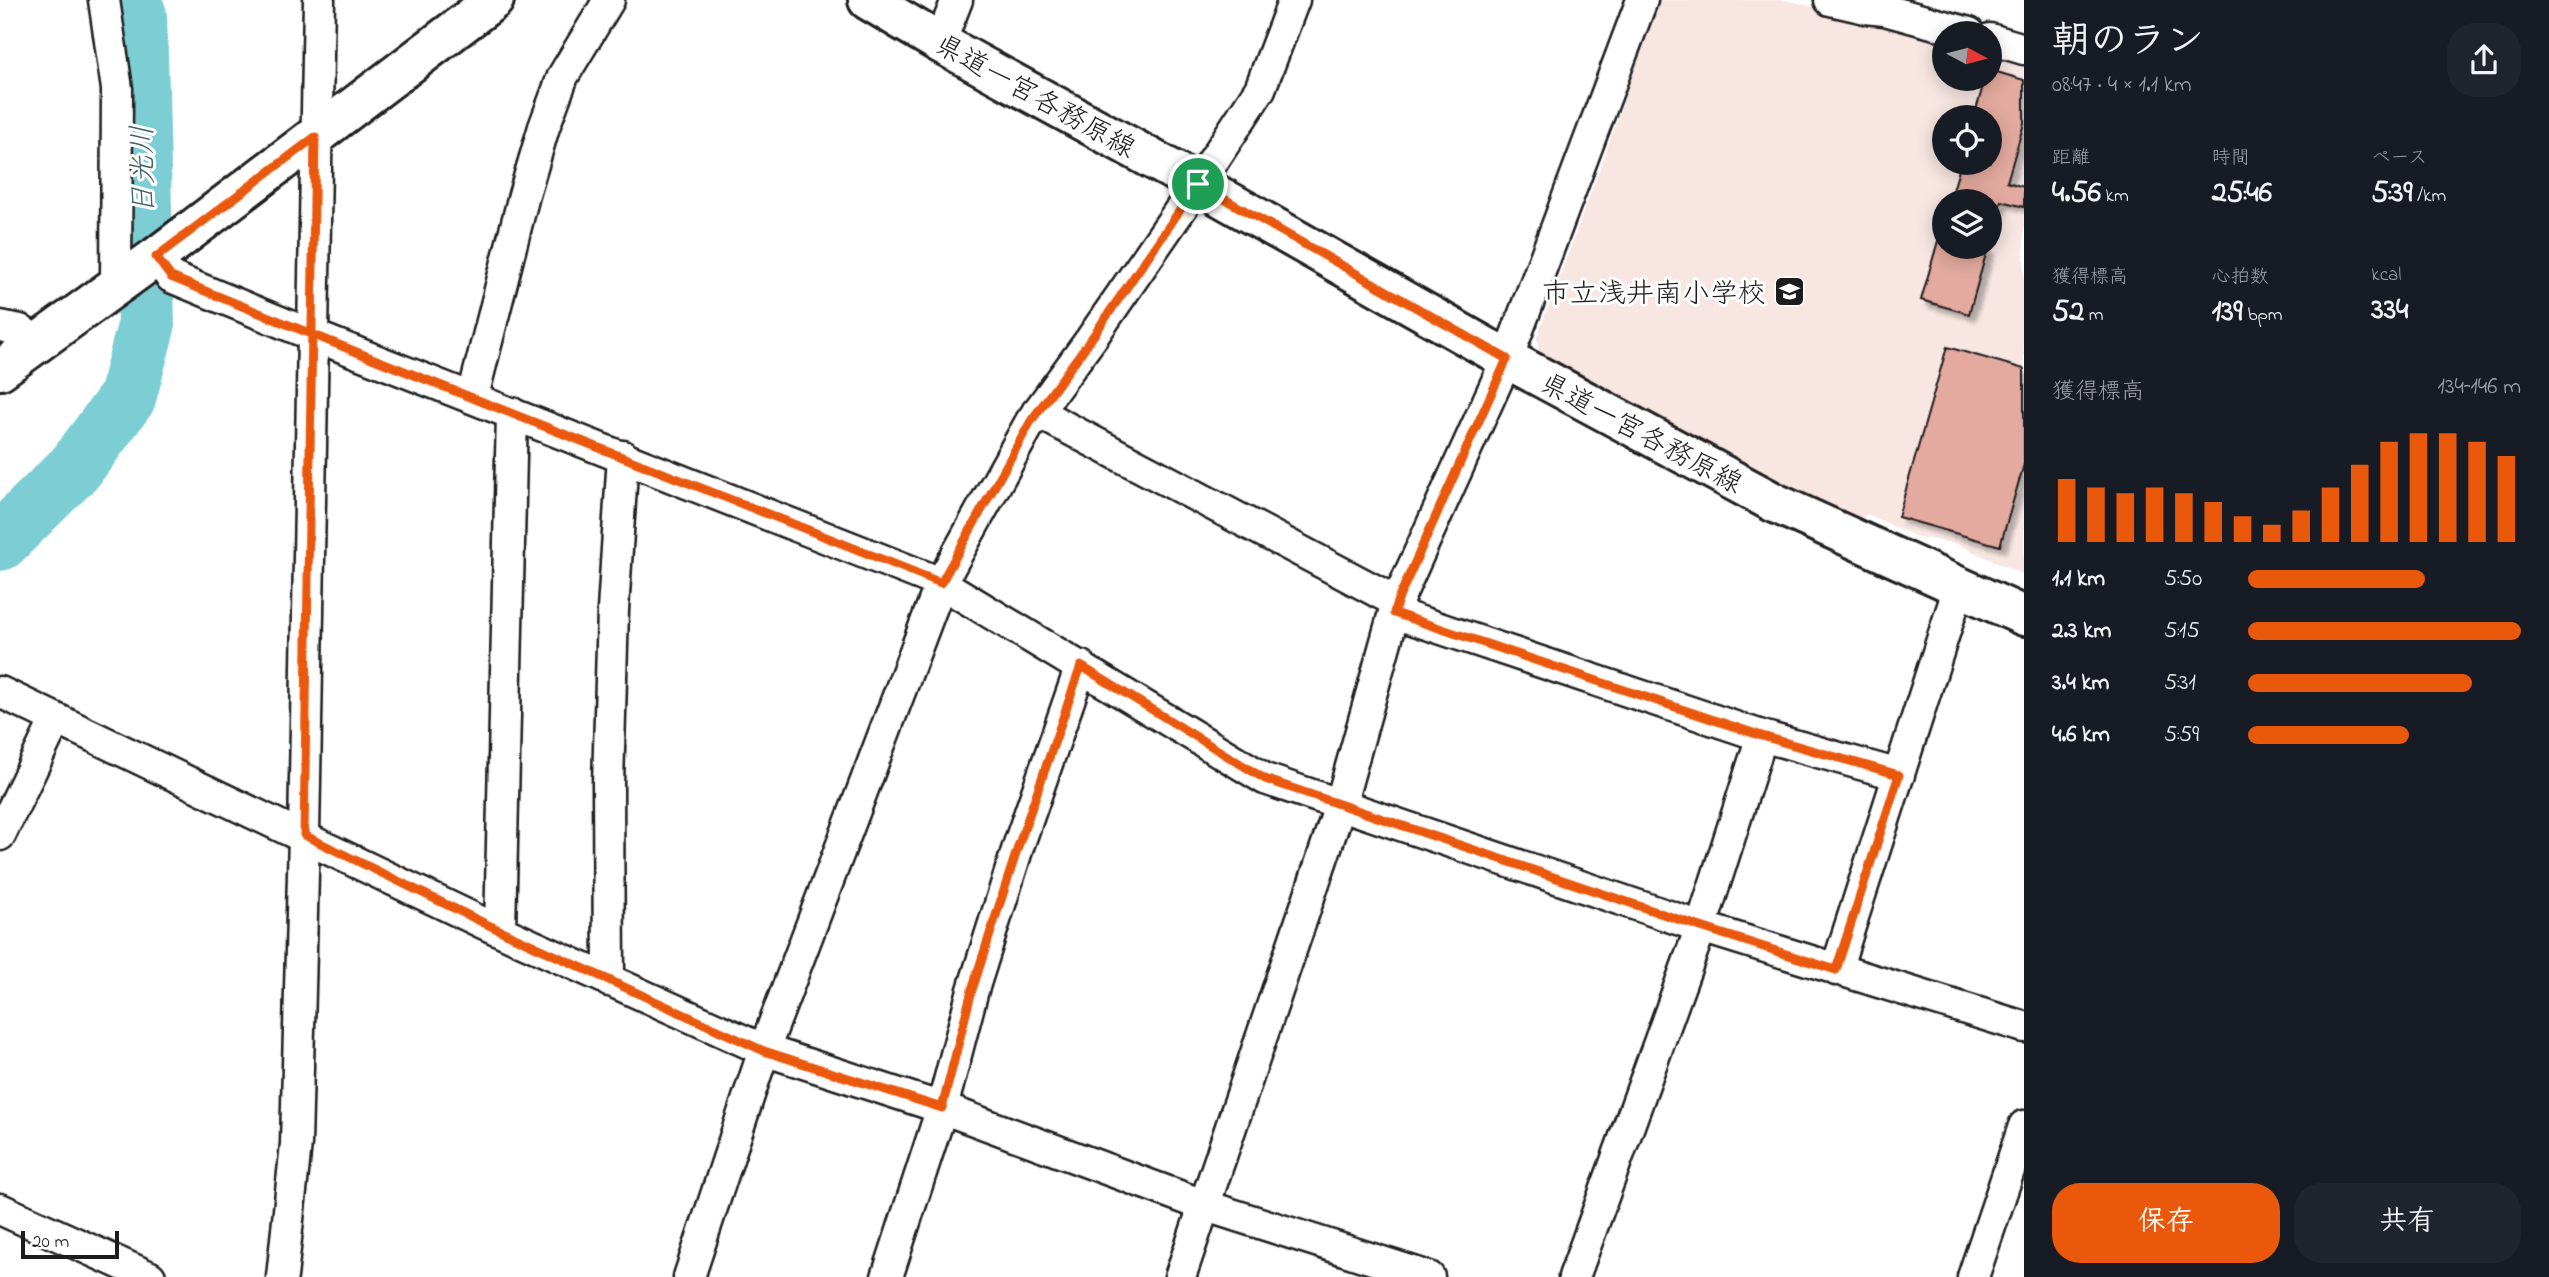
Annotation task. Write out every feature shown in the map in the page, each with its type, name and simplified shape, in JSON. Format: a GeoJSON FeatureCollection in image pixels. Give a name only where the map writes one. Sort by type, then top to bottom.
{"type":"FeatureCollection","features":[{"type":"Feature","properties":{"kind":"main road"},"geometry":{"type":"LineString","coordinates":[[0,370],[156,257],[494,0]]}},
{"type":"Feature","properties":{"kind":"main road","name":"県道一宮各務原線"},"geometry":{"type":"LineString","coordinates":[[868,0],[940,43],[1198,184],[1507,359],[1775,503],[2024,616]]}},
{"type":"Feature","properties":{"kind":"street"},"geometry":{"type":"LineString","coordinates":[[104,0],[117,89],[117,285]]}},
{"type":"Feature","properties":{"kind":"street"},"geometry":{"type":"LineString","coordinates":[[282,1277],[296,1144],[319,0]]}},
{"type":"Feature","properties":{"kind":"street"},"geometry":{"type":"LineString","coordinates":[[473,396],[544,127],[563,76],[609,0]]}},
{"type":"Feature","properties":{"kind":"street"},"geometry":{"type":"LineString","coordinates":[[940,43],[957,0]]}},
{"type":"Feature","properties":{"kind":"street"},"geometry":{"type":"LineString","coordinates":[[689,1277],[764,1051],[941,583],[1037,412],[1198,184],[1259,89],[1294,0]]}},
{"type":"Feature","properties":{"kind":"street"},"geometry":{"type":"LineString","coordinates":[[1180,1277],[1340,806],[1396,608],[1507,359],[1642,0]]}},
{"type":"Feature","properties":{"kind":"street"},"geometry":{"type":"LineString","coordinates":[[1830,0],[1865,8],[1886,5],[1933,21]]}},
{"type":"Feature","properties":{"kind":"street"},"geometry":{"type":"LineString","coordinates":[[2002,43],[2024,49]]}},
{"type":"Feature","properties":{"kind":"street"},"geometry":{"type":"LineString","coordinates":[[156,257],[171,277],[941,583],[1265,779],[1701,927],[2024,1027]]}},
{"type":"Feature","properties":{"kind":"street"},"geometry":{"type":"LineString","coordinates":[[0,326],[20,330],[37,342]]}},
{"type":"Feature","properties":{"kind":"street"},"geometry":{"type":"LineString","coordinates":[[1037,412],[1396,608],[1762,736],[1899,775]]}},
{"type":"Feature","properties":{"kind":"street"},"geometry":{"type":"LineString","coordinates":[[500,930],[512,413]]}},
{"type":"Feature","properties":{"kind":"street"},"geometry":{"type":"LineString","coordinates":[[609,981],[608,785],[613,610],[623,456]]}},
{"type":"Feature","properties":{"kind":"street"},"geometry":{"type":"LineString","coordinates":[[1836,970],[1959,587]]}},
{"type":"Feature","properties":{"kind":"street"},"geometry":{"type":"LineString","coordinates":[[887,1277],[942,1108],[972,990],[1081,666]]}},
{"type":"Feature","properties":{"kind":"street"},"geometry":{"type":"LineString","coordinates":[[0,692],[500,930],[764,1051],[942,1108],[1203,1205],[1429,1277]]}},
{"type":"Feature","properties":{"kind":"street"},"geometry":{"type":"LineString","coordinates":[[0,835],[56,719]]}},
{"type":"Feature","properties":{"kind":"street"},"geometry":{"type":"LineString","coordinates":[[1574,1277],[1701,927],[1762,736]]}},
{"type":"Feature","properties":{"kind":"street"},"geometry":{"type":"LineString","coordinates":[[1973,1277],[2024,1126]]}},
{"type":"Feature","properties":{"kind":"street"},"geometry":{"type":"LineString","coordinates":[[0,1209],[133,1273]]}},
{"type":"Feature","properties":{"kind":"shaded area","name":"市立浅井南小学校"},"geometry":{"type":"Polygon","coordinates":[[[1659,0],[1786,0],[1932,37],[1932,91],[2002,91],[2002,56],[2024,62],[2024,575],[1957,544],[1915,536],[1867,514],[1857,521],[1539,354],[1537,337],[1659,0]]]}},
{"type":"Feature","properties":{"kind":"building"},"geometry":{"type":"Polygon","coordinates":[[[2002,74],[2024,80],[2024,123],[2007,182],[2024,187],[2024,207],[2002,201],[2002,189],[1953,189],[1958,175],[2002,175],[2002,105],[1977,105],[1982,91],[2002,91],[2002,74]]]}},
{"type":"Feature","properties":{"kind":"building"},"geometry":{"type":"Polygon","coordinates":[[[1933,259],[1985,259],[1969,314],[1921,300],[1933,259]]]}},
{"type":"Feature","properties":{"kind":"building"},"geometry":{"type":"Polygon","coordinates":[[[1947,347],[2024,369],[2024,464],[2000,546],[1898,517],[1947,347]]]}},
{"type":"Feature","properties":{"kind":"waterway","name":"日光川"},"geometry":{"type":"LineString","coordinates":[[0,542],[76,467],[127,398],[146,327],[138,15],[131,0]]}},
{"type":"Feature","properties":{"kind":"place","name":"市立浅井南小学校"},"geometry":{"type":"Point","coordinates":[1789,292]}},
{"type":"Feature","properties":{"kind":"route"},"geometry":{"type":"LineString","coordinates":[[1198,184],[1031,421],[941,583],[473,396],[312,335],[171,277],[156,257],[315,137],[312,335],[304,835],[484,923],[764,1051],[942,1108],[972,990],[1081,666],[1265,779],[1836,970],[1899,775],[1762,736],[1394,613],[1507,359],[1198,184]]}}]}
